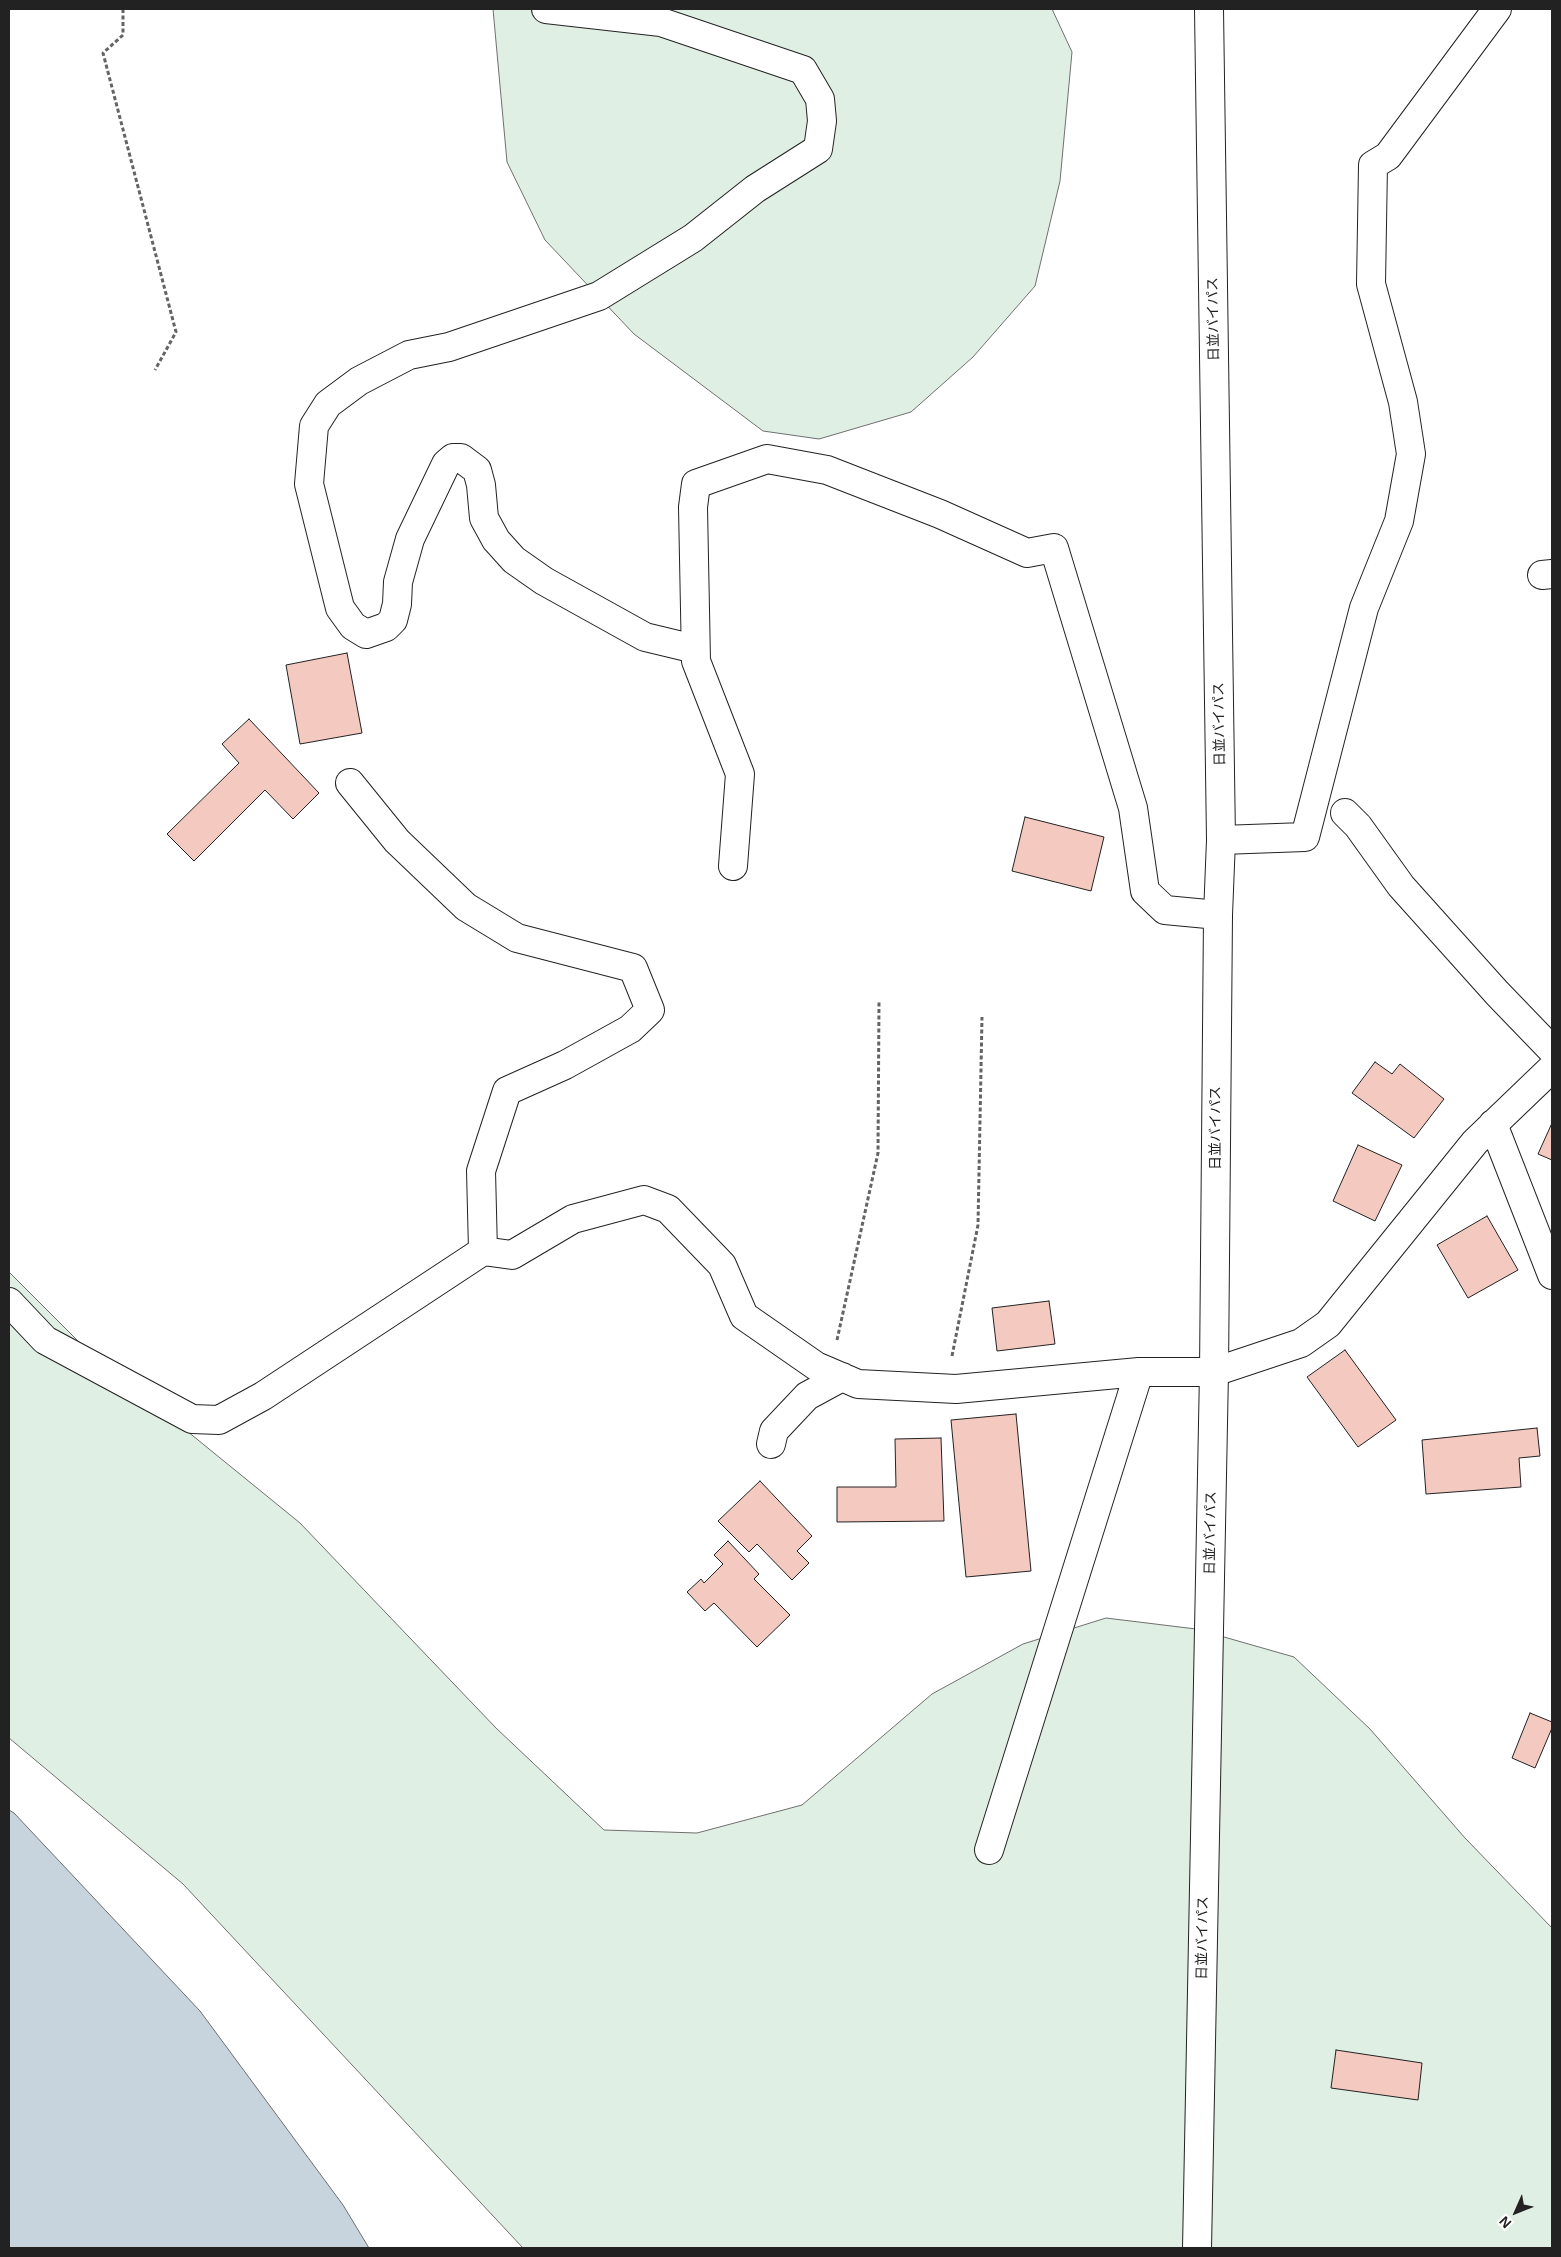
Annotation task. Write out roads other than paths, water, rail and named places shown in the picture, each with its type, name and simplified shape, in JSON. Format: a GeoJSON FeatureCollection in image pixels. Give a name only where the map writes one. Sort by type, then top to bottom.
{"type":"FeatureCollection","features":[{"type":"Feature","properties":{"kind":"main road"},"geometry":{"type":"LineString","coordinates":[[546,9],[661,22],[804,70],[820,99],[822,121],[818,149],[755,189],[692,238],[599,296],[449,347],[409,355],[359,381],[328,404],[314,426],[308,484],[340,608],[353,626],[366,634],[386,627],[393,620],[397,604],[398,582],[410,539],[446,464],[453,458],[461,458],[477,470],[481,485],[484,518],[496,540],[514,560],[544,581],[645,637],[695,649]]}},
{"type":"Feature","properties":{"kind":"main road","name":"日並バイパス"},"geometry":{"type":"LineString","coordinates":[[1197,2248],[1214,1372],[1218,915],[1222,840],[1209,9]]}},
{"type":"Feature","properties":{"kind":"main road"},"geometry":{"type":"LineString","coordinates":[[1222,840],[1304,837],[1364,608],[1399,521],[1411,454],[1403,402],[1371,284],[1373,165],[1388,156],[1498,9]]}},
{"type":"Feature","properties":{"kind":"main road"},"geometry":{"type":"LineString","coordinates":[[733,866],[740,774],[696,661],[693,507],[696,484],[767,459],[827,470],[940,514],[1027,553],[1054,548],[1133,808],[1145,892],[1165,910],[1218,915]]}},
{"type":"Feature","properties":{"kind":"main road"},"geometry":{"type":"LineString","coordinates":[[350,783],[397,841],[466,907],[517,938],[633,968],[650,1010],[630,1029],[565,1065],[507,1091],[481,1171],[483,1251]]}},
{"type":"Feature","properties":{"kind":"main road"},"geometry":{"type":"LineString","coordinates":[[1345,813],[1358,826],[1401,886],[1497,993],[1552,1050]]}},
{"type":"Feature","properties":{"kind":"main road"},"geometry":{"type":"LineString","coordinates":[[9,1302],[45,1340],[192,1419],[219,1420],[263,1396],[483,1251],[512,1255],[573,1219],[644,1200],[668,1209],[722,1265],[744,1316],[816,1366],[858,1384],[946,1389],[1139,1372],[1214,1372],[1301,1343],[1328,1324],[1373,1270],[1414,1215],[1475,1142],[1552,1068]]}},
{"type":"Feature","properties":{"kind":"main road"},"geometry":{"type":"LineString","coordinates":[[1493,1124],[1552,1275]]}},
{"type":"Feature","properties":{"kind":"main road"},"geometry":{"type":"LineString","coordinates":[[989,1850],[1139,1372]]}},
{"type":"Feature","properties":{"kind":"main road"},"geometry":{"type":"LineString","coordinates":[[771,1444],[774,1431],[807,1396],[836,1374]]}}]}
